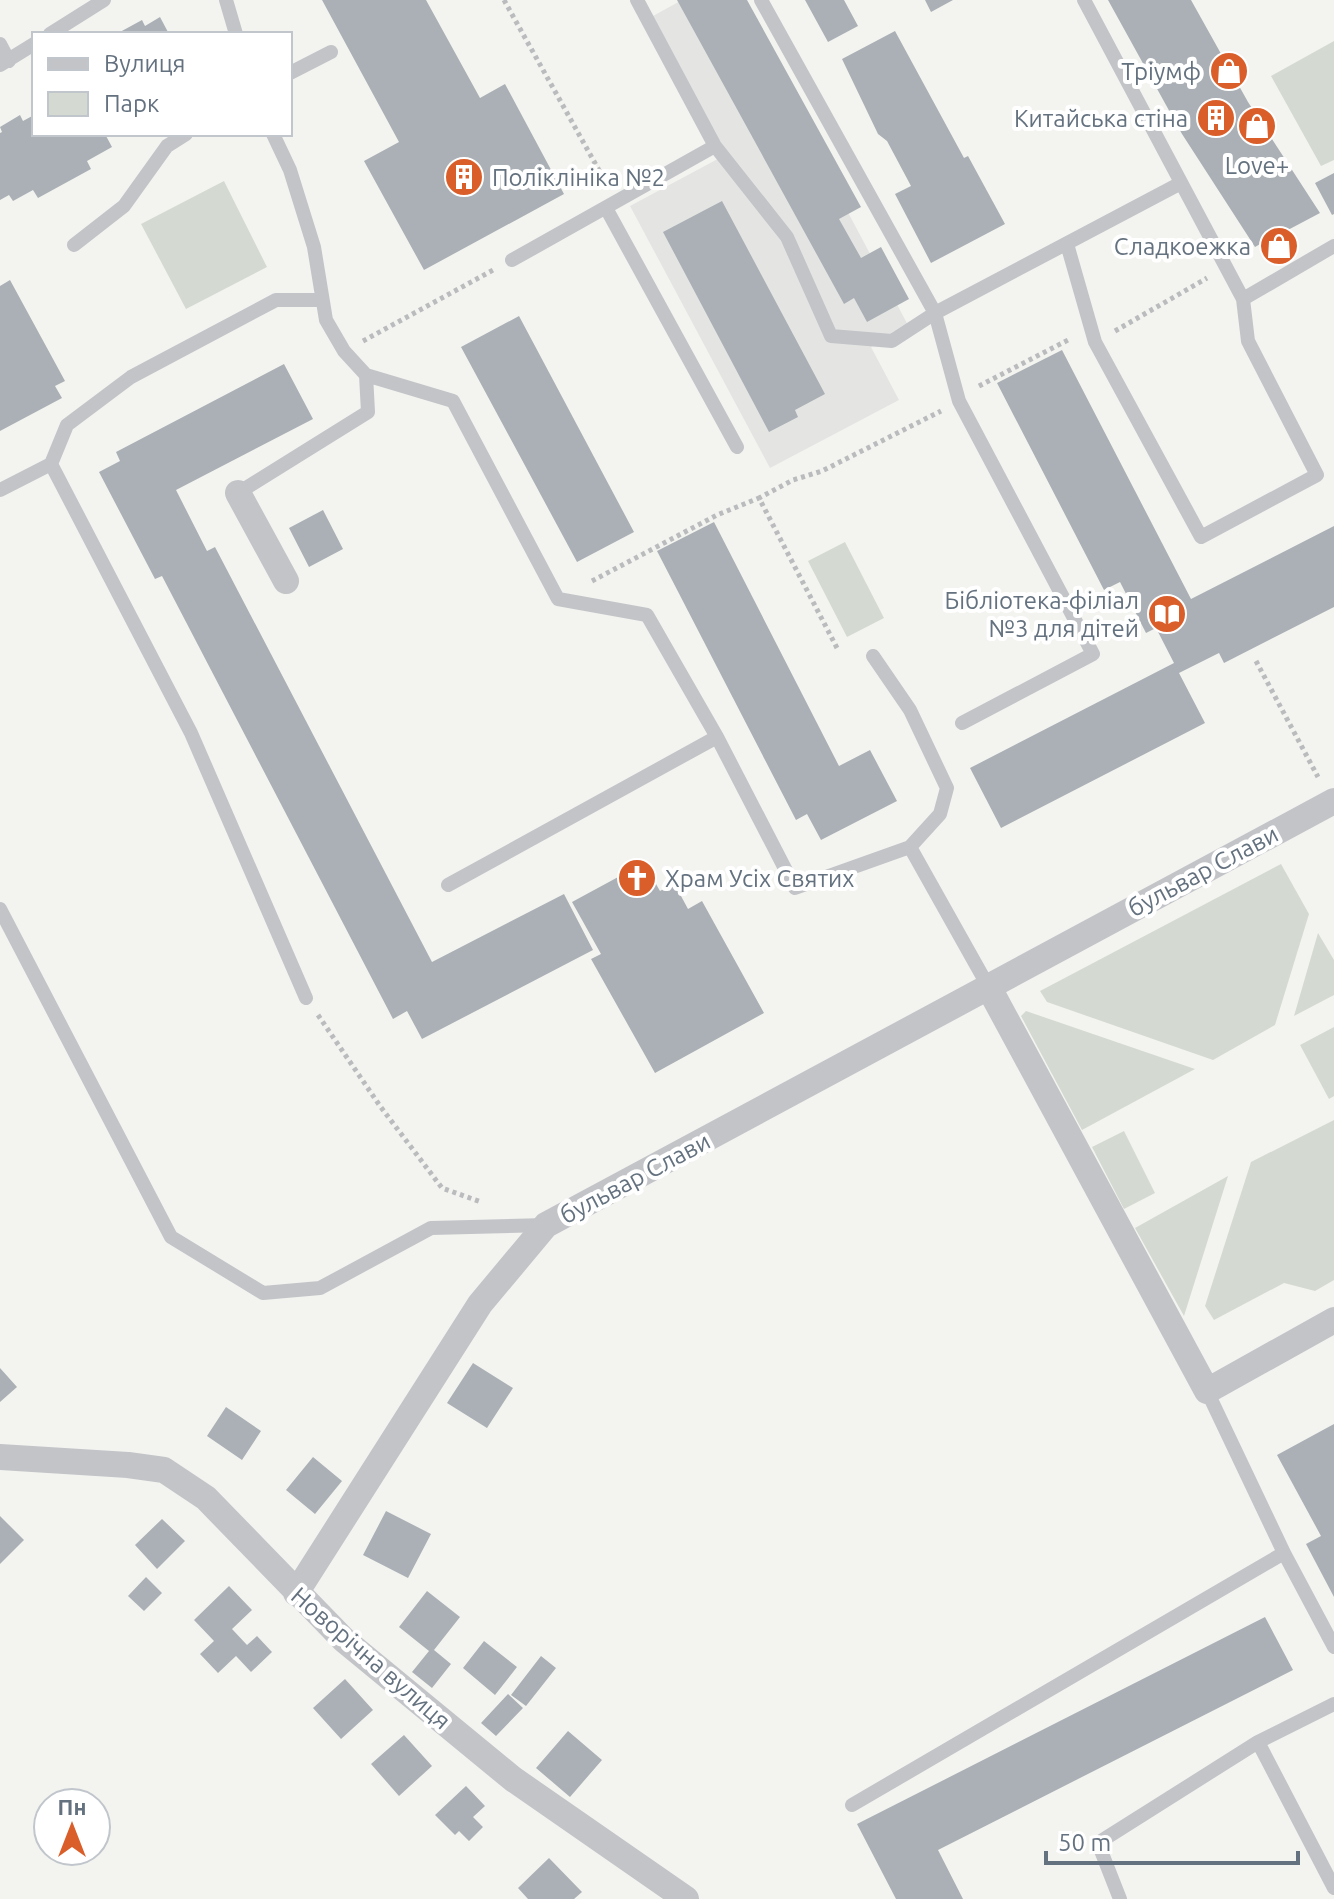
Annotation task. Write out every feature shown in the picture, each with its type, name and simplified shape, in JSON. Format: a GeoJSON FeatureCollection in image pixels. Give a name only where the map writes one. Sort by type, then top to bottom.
{"type":"FeatureCollection","features":[{"type":"Feature","properties":{"kind":"street"},"geometry":{"type":"LineString","coordinates":[[238,493],[286,581]]}},
{"type":"Feature","properties":{"kind":"street","name":"бульвар Слави"},"geometry":{"type":"LineString","coordinates":[[296,1593],[480,1304],[546,1225],[1333,802]]}},
{"type":"Feature","properties":{"kind":"street"},"geometry":{"type":"LineString","coordinates":[[988,986],[1207,1391],[1334,1320]]}},
{"type":"Feature","properties":{"kind":"street","name":"Новорічна вулиця"},"geometry":{"type":"LineString","coordinates":[[0,1457],[164,1470],[206,1498],[344,1640],[513,1779],[686,1899]]}},
{"type":"Feature","properties":{"kind":"lane"},"geometry":{"type":"LineString","coordinates":[[53,32],[104,0]]}},
{"type":"Feature","properties":{"kind":"lane"},"geometry":{"type":"LineString","coordinates":[[226,0],[235,32]]}},
{"type":"Feature","properties":{"kind":"lane"},"geometry":{"type":"LineString","coordinates":[[637,0],[715,146],[787,237],[831,336],[892,341],[935,313],[1181,183]]}},
{"type":"Feature","properties":{"kind":"lane"},"geometry":{"type":"LineString","coordinates":[[761,0],[935,313],[959,401],[1093,654],[962,723]]}},
{"type":"Feature","properties":{"kind":"lane"},"geometry":{"type":"LineString","coordinates":[[1067,244],[1095,342],[1201,537],[1317,475],[1248,341],[1243,299],[1084,0]]}},
{"type":"Feature","properties":{"kind":"lane"},"geometry":{"type":"LineString","coordinates":[[0,44],[4,63],[32,45]]}},
{"type":"Feature","properties":{"kind":"lane"},"geometry":{"type":"LineString","coordinates":[[292,72],[331,52]]}},
{"type":"Feature","properties":{"kind":"lane"},"geometry":{"type":"LineString","coordinates":[[74,245],[124,206],[167,146],[183,136]]}},
{"type":"Feature","properties":{"kind":"lane"},"geometry":{"type":"LineString","coordinates":[[274,136],[290,170],[314,247],[326,320],[344,351],[366,375],[453,401],[558,599],[647,615],[717,737],[795,888],[910,847],[940,814],[947,788],[910,710],[873,656]]}},
{"type":"Feature","properties":{"kind":"lane"},"geometry":{"type":"LineString","coordinates":[[512,260],[715,146]]}},
{"type":"Feature","properties":{"kind":"lane"},"geometry":{"type":"LineString","coordinates":[[612,205],[737,447]]}},
{"type":"Feature","properties":{"kind":"lane"},"geometry":{"type":"LineString","coordinates":[[1243,299],[1334,246]]}},
{"type":"Feature","properties":{"kind":"lane"},"geometry":{"type":"LineString","coordinates":[[0,490],[51,464],[67,425],[131,377],[276,300],[322,300]]}},
{"type":"Feature","properties":{"kind":"lane"},"geometry":{"type":"LineString","coordinates":[[238,493],[368,412],[366,375]]}},
{"type":"Feature","properties":{"kind":"lane"},"geometry":{"type":"LineString","coordinates":[[51,464],[191,733],[306,998]]}},
{"type":"Feature","properties":{"kind":"lane"},"geometry":{"type":"LineString","coordinates":[[448,885],[717,737]]}},
{"type":"Feature","properties":{"kind":"lane"},"geometry":{"type":"LineString","coordinates":[[910,847],[988,986]]}},
{"type":"Feature","properties":{"kind":"lane"},"geometry":{"type":"LineString","coordinates":[[0,909],[171,1237],[263,1293],[320,1288],[431,1228],[546,1225]]}},
{"type":"Feature","properties":{"kind":"lane"},"geometry":{"type":"LineString","coordinates":[[1207,1391],[1284,1553],[1334,1647]]}},
{"type":"Feature","properties":{"kind":"lane"},"geometry":{"type":"LineString","coordinates":[[852,1805],[1284,1553]]}},
{"type":"Feature","properties":{"kind":"lane"},"geometry":{"type":"LineString","coordinates":[[1120,1899],[1098,1843],[1258,1742],[1334,1704]]}},
{"type":"Feature","properties":{"kind":"lane"},"geometry":{"type":"LineString","coordinates":[[1258,1742],[1334,1888]]}},
{"type":"Feature","properties":{"kind":"path"},"geometry":{"type":"LineString","coordinates":[[504,0],[612,205]]}},
{"type":"Feature","properties":{"kind":"path"},"geometry":{"type":"LineString","coordinates":[[344,351],[512,260]]}},
{"type":"Feature","properties":{"kind":"path"},"geometry":{"type":"LineString","coordinates":[[558,599],[717,515],[793,480],[822,471],[1077,336],[1084,348],[1226,267]]}},
{"type":"Feature","properties":{"kind":"path"},"geometry":{"type":"LineString","coordinates":[[759,498],[837,648]]}},
{"type":"Feature","properties":{"kind":"path"},"geometry":{"type":"LineString","coordinates":[[1256,661],[1333,802]]}},
{"type":"Feature","properties":{"kind":"path"},"geometry":{"type":"LineString","coordinates":[[306,998],[380,1106],[442,1188],[487,1204]]}},
{"type":"Feature","properties":{"kind":"shaded area"},"geometry":{"type":"Polygon","coordinates":[[[682,0],[735,0],[909,327],[871,347],[899,400],[770,468],[630,206],[727,154],[653,16],[682,0]]]}},
{"type":"Feature","properties":{"kind":"green space"},"geometry":{"type":"Polygon","coordinates":[[[1334,41],[1334,160],[1321,166],[1271,76],[1334,41]]]}},
{"type":"Feature","properties":{"kind":"green space"},"geometry":{"type":"Polygon","coordinates":[[[224,181],[267,267],[186,309],[141,224],[224,181]]]}},
{"type":"Feature","properties":{"kind":"green space"},"geometry":{"type":"Polygon","coordinates":[[[845,542],[884,618],[847,637],[808,561],[845,542]]]}},
{"type":"Feature","properties":{"kind":"green space"},"geometry":{"type":"Polygon","coordinates":[[[1281,864],[1309,914],[1275,1025],[1213,1060],[1047,1002],[1040,991],[1281,864]]]}},
{"type":"Feature","properties":{"kind":"green space"},"geometry":{"type":"Polygon","coordinates":[[[1318,933],[1334,960],[1334,995],[1294,1016],[1318,933]]]}},
{"type":"Feature","properties":{"kind":"green space"},"geometry":{"type":"Polygon","coordinates":[[[1026,1011],[1195,1069],[1082,1130],[1021,1016],[1026,1011]]]}},
{"type":"Feature","properties":{"kind":"green space"},"geometry":{"type":"Polygon","coordinates":[[[1334,1027],[1334,1096],[1329,1099],[1300,1045],[1334,1027]]]}},
{"type":"Feature","properties":{"kind":"green space"},"geometry":{"type":"Polygon","coordinates":[[[1334,1120],[1334,1280],[1315,1291],[1284,1283],[1214,1320],[1205,1306],[1251,1162],[1334,1120]]]}},
{"type":"Feature","properties":{"kind":"green space"},"geometry":{"type":"Polygon","coordinates":[[[1124,1131],[1155,1193],[1124,1209],[1092,1147],[1124,1131]]]}},
{"type":"Feature","properties":{"kind":"green space"},"geometry":{"type":"Polygon","coordinates":[[[1228,1176],[1184,1316],[1135,1228],[1228,1176]]]}},
{"type":"Feature","properties":{"kind":"building","name":"Поліклініка №2"},"geometry":{"type":"Polygon","coordinates":[[[322,0],[426,0],[480,98],[505,84],[564,194],[424,270],[364,161],[399,142],[322,0]]]}},
{"type":"Feature","properties":{"kind":"building"},"geometry":{"type":"Polygon","coordinates":[[[677,0],[747,0],[861,207],[839,219],[861,258],[881,247],[909,299],[867,322],[854,298],[844,304],[677,0]]]}},
{"type":"Feature","properties":{"kind":"building"},"geometry":{"type":"Polygon","coordinates":[[[805,0],[844,0],[858,26],[828,42],[805,0]]]}},
{"type":"Feature","properties":{"kind":"building"},"geometry":{"type":"Polygon","coordinates":[[[925,0],[953,0],[931,12],[925,0]]]}},
{"type":"Feature","properties":{"kind":"building","name":"Китайська стіна"},"geometry":{"type":"Polygon","coordinates":[[[1108,0],[1191,0],[1248,102],[1320,213],[1286,231],[1295,250],[1273,262],[1262,243],[1255,247],[1182,134],[1108,0]]]}},
{"type":"Feature","properties":{"kind":"building"},"geometry":{"type":"Polygon","coordinates":[[[160,17],[168,32],[120,32],[142,20],[145,26],[160,17]]]}},
{"type":"Feature","properties":{"kind":"building"},"geometry":{"type":"Polygon","coordinates":[[[895,31],[964,158],[968,156],[1005,224],[931,263],[895,194],[911,186],[887,141],[878,134],[842,59],[895,31]]]}},
{"type":"Feature","properties":{"kind":"building"},"geometry":{"type":"Polygon","coordinates":[[[20,115],[23,121],[32,116],[32,136],[106,136],[112,147],[87,161],[91,169],[38,198],[33,190],[13,201],[9,195],[0,200],[0,127],[20,115]]]}},
{"type":"Feature","properties":{"kind":"building"},"geometry":{"type":"Polygon","coordinates":[[[1334,173],[1334,214],[1332,215],[1315,183],[1334,173]]]}},
{"type":"Feature","properties":{"kind":"building"},"geometry":{"type":"Polygon","coordinates":[[[722,201],[825,394],[795,410],[798,417],[769,432],[663,232],[722,201]]]}},
{"type":"Feature","properties":{"kind":"building"},"geometry":{"type":"Polygon","coordinates":[[[10,280],[65,381],[55,386],[62,398],[0,431],[0,286],[10,280]]]}},
{"type":"Feature","properties":{"kind":"building"},"geometry":{"type":"Polygon","coordinates":[[[519,316],[634,532],[577,562],[461,347],[519,316]]]}},
{"type":"Feature","properties":{"kind":"building"},"geometry":{"type":"Polygon","coordinates":[[[1062,350],[1191,599],[1334,526],[1334,607],[1224,663],[1219,653],[1179,673],[1205,723],[1001,828],[970,768],[1174,663],[1156,628],[1146,633],[1120,582],[1104,590],[997,383],[1062,350]]]}},
{"type":"Feature","properties":{"kind":"building"},"geometry":{"type":"Polygon","coordinates":[[[284,364],[313,419],[176,490],[207,551],[215,547],[432,962],[564,894],[593,950],[422,1039],[407,1011],[393,1019],[162,576],[155,579],[99,472],[120,461],[116,452],[284,364]]]}},
{"type":"Feature","properties":{"kind":"building"},"geometry":{"type":"Polygon","coordinates":[[[323,510],[343,549],[309,567],[289,528],[323,510]]]}},
{"type":"Feature","properties":{"kind":"building"},"geometry":{"type":"Polygon","coordinates":[[[714,522],[839,766],[870,750],[897,801],[821,840],[807,814],[796,820],[657,551],[714,522]]]}},
{"type":"Feature","properties":{"kind":"building"},"geometry":{"type":"Polygon","coordinates":[[[644,863],[660,891],[674,883],[688,909],[702,901],[764,1013],[655,1073],[591,959],[601,954],[572,902],[644,863]]]}},
{"type":"Feature","properties":{"kind":"building"},"geometry":{"type":"Polygon","coordinates":[[[473,1363],[513,1388],[487,1428],[447,1403],[473,1363]]]}},
{"type":"Feature","properties":{"kind":"building"},"geometry":{"type":"Polygon","coordinates":[[[0,1368],[17,1387],[0,1402],[0,1368]]]}},
{"type":"Feature","properties":{"kind":"building"},"geometry":{"type":"Polygon","coordinates":[[[226,1407],[261,1431],[242,1460],[207,1436],[226,1407]]]}},
{"type":"Feature","properties":{"kind":"building"},"geometry":{"type":"Polygon","coordinates":[[[1334,1424],[1334,1597],[1306,1544],[1321,1536],[1277,1455],[1334,1424]]]}},
{"type":"Feature","properties":{"kind":"building"},"geometry":{"type":"Polygon","coordinates":[[[313,1457],[342,1481],[315,1514],[286,1490],[313,1457]]]}},
{"type":"Feature","properties":{"kind":"building"},"geometry":{"type":"Polygon","coordinates":[[[386,1511],[431,1534],[408,1578],[363,1555],[386,1511]]]}},
{"type":"Feature","properties":{"kind":"building"},"geometry":{"type":"Polygon","coordinates":[[[0,1516],[24,1540],[0,1564],[0,1516]]]}},
{"type":"Feature","properties":{"kind":"building"},"geometry":{"type":"Polygon","coordinates":[[[162,1519],[185,1541],[157,1569],[135,1545],[162,1519]]]}},
{"type":"Feature","properties":{"kind":"building"},"geometry":{"type":"Polygon","coordinates":[[[146,1577],[162,1593],[144,1611],[128,1596],[146,1577]]]}},
{"type":"Feature","properties":{"kind":"building"},"geometry":{"type":"Polygon","coordinates":[[[229,1586],[252,1610],[232,1629],[247,1645],[257,1636],[272,1652],[251,1672],[236,1656],[218,1673],[200,1654],[214,1641],[194,1620],[229,1586]]]}},
{"type":"Feature","properties":{"kind":"building"},"geometry":{"type":"Polygon","coordinates":[[[427,1591],[460,1617],[434,1650],[451,1664],[432,1688],[412,1672],[429,1651],[399,1627],[427,1591]]]}},
{"type":"Feature","properties":{"kind":"building"},"geometry":{"type":"Polygon","coordinates":[[[1265,1617],[1293,1670],[938,1850],[963,1899],[896,1899],[857,1824],[1265,1617]]]}},
{"type":"Feature","properties":{"kind":"building"},"geometry":{"type":"Polygon","coordinates":[[[484,1641],[517,1667],[495,1695],[463,1668],[484,1641]]]}},
{"type":"Feature","properties":{"kind":"building"},"geometry":{"type":"Polygon","coordinates":[[[541,1656],[556,1668],[526,1706],[511,1695],[541,1656]]]}},
{"type":"Feature","properties":{"kind":"building"},"geometry":{"type":"Polygon","coordinates":[[[345,1679],[373,1710],[341,1739],[313,1708],[345,1679]]]}},
{"type":"Feature","properties":{"kind":"building"},"geometry":{"type":"Polygon","coordinates":[[[508,1694],[523,1708],[496,1736],[481,1723],[508,1694]]]}},
{"type":"Feature","properties":{"kind":"building"},"geometry":{"type":"Polygon","coordinates":[[[568,1731],[602,1760],[570,1797],[536,1768],[568,1731]]]}},
{"type":"Feature","properties":{"kind":"building"},"geometry":{"type":"Polygon","coordinates":[[[404,1735],[432,1766],[399,1796],[371,1764],[404,1735]]]}},
{"type":"Feature","properties":{"kind":"building"},"geometry":{"type":"Polygon","coordinates":[[[466,1786],[485,1806],[473,1817],[483,1827],[469,1841],[459,1831],[455,1835],[435,1815],[466,1786]]]}},
{"type":"Feature","properties":{"kind":"building"},"geometry":{"type":"Polygon","coordinates":[[[549,1858],[582,1892],[574,1899],[528,1899],[518,1888],[549,1858]]]}},
{"type":"Feature","properties":{"kind":"place","name":"Тріумф"},"geometry":{"type":"Point","coordinates":[1229,71]}},
{"type":"Feature","properties":{"kind":"place","name":"Китайська стіна"},"geometry":{"type":"Point","coordinates":[1216,118]}},
{"type":"Feature","properties":{"kind":"place","name":"Love+"},"geometry":{"type":"Point","coordinates":[1257,126]}},
{"type":"Feature","properties":{"kind":"place","name":"Поліклініка №2"},"geometry":{"type":"Point","coordinates":[464,177]}},
{"type":"Feature","properties":{"kind":"place","name":"Сладкоежка"},"geometry":{"type":"Point","coordinates":[1279,246]}},
{"type":"Feature","properties":{"kind":"place","name":"Бібліотека-філіал №3 для дітей"},"geometry":{"type":"Point","coordinates":[1167,614]}},
{"type":"Feature","properties":{"kind":"place","name":"Храм Усіх Святих"},"geometry":{"type":"Point","coordinates":[637,878]}}]}
